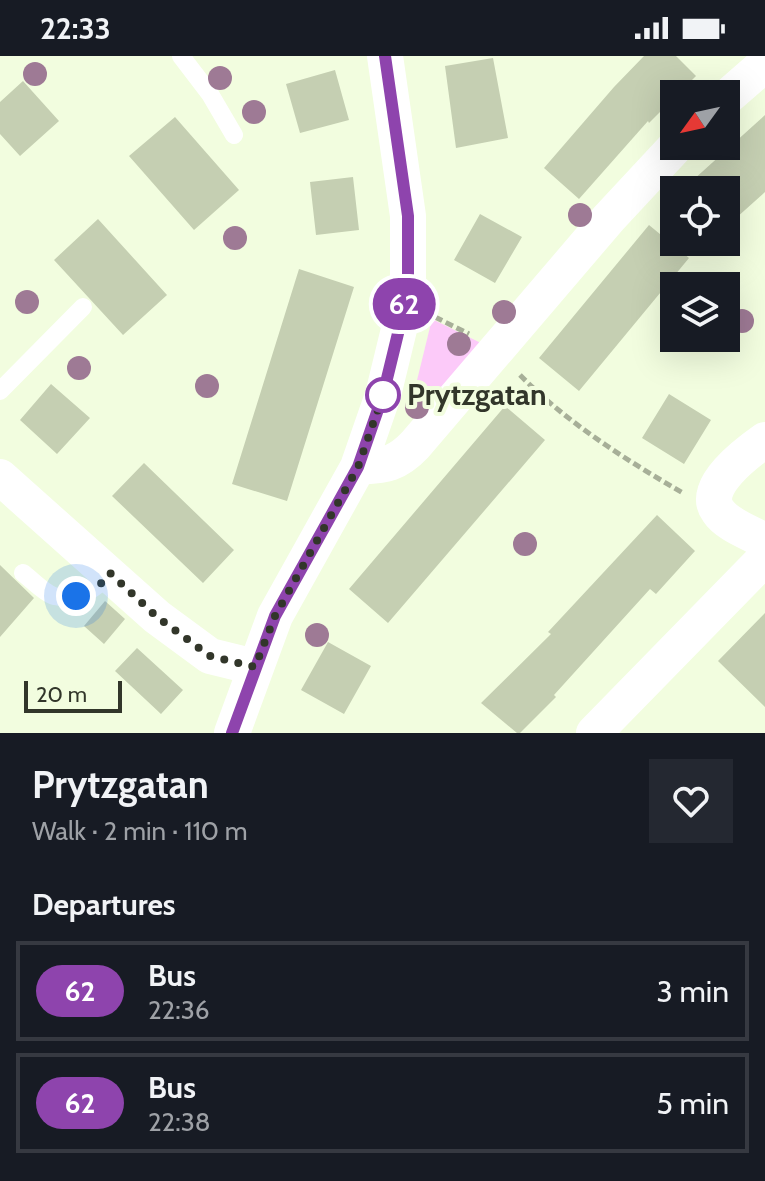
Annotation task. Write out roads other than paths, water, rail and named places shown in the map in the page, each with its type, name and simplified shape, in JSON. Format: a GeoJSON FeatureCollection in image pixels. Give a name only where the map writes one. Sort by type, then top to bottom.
{"type":"FeatureCollection","features":[{"type":"Feature","properties":{"kind":"street"},"geometry":{"type":"LineString","coordinates":[[232,733],[275,616],[358,467],[383,395],[408,279],[408,216],[385,56]]}},
{"type":"Feature","properties":{"kind":"street"},"geometry":{"type":"LineString","coordinates":[[740,86],[765,64]]}},
{"type":"Feature","properties":{"kind":"street"},"geometry":{"type":"LineString","coordinates":[[358,467],[387,465],[403,458],[609,218],[663,160]]}},
{"type":"Feature","properties":{"kind":"street"},"geometry":{"type":"LineString","coordinates":[[765,440],[745,454],[714,491],[700,499],[765,541]]}},
{"type":"Feature","properties":{"kind":"street"},"geometry":{"type":"LineString","coordinates":[[0,477],[157,617],[210,656],[255,667]]}},
{"type":"Feature","properties":{"kind":"street"},"geometry":{"type":"LineString","coordinates":[[594,733],[765,558]]}},
{"type":"Feature","properties":{"kind":"lane"},"geometry":{"type":"LineString","coordinates":[[181,56],[210,94],[234,135]]}},
{"type":"Feature","properties":{"kind":"lane"},"geometry":{"type":"LineString","coordinates":[[0,391],[83,307]]}},
{"type":"Feature","properties":{"kind":"lane"},"geometry":{"type":"LineString","coordinates":[[23,573],[52,596],[76,596],[97,588],[110,573]]}},
{"type":"Feature","properties":{"kind":"place","name":"Prytzgatan"},"geometry":{"type":"Point","coordinates":[383,395]}}]}
